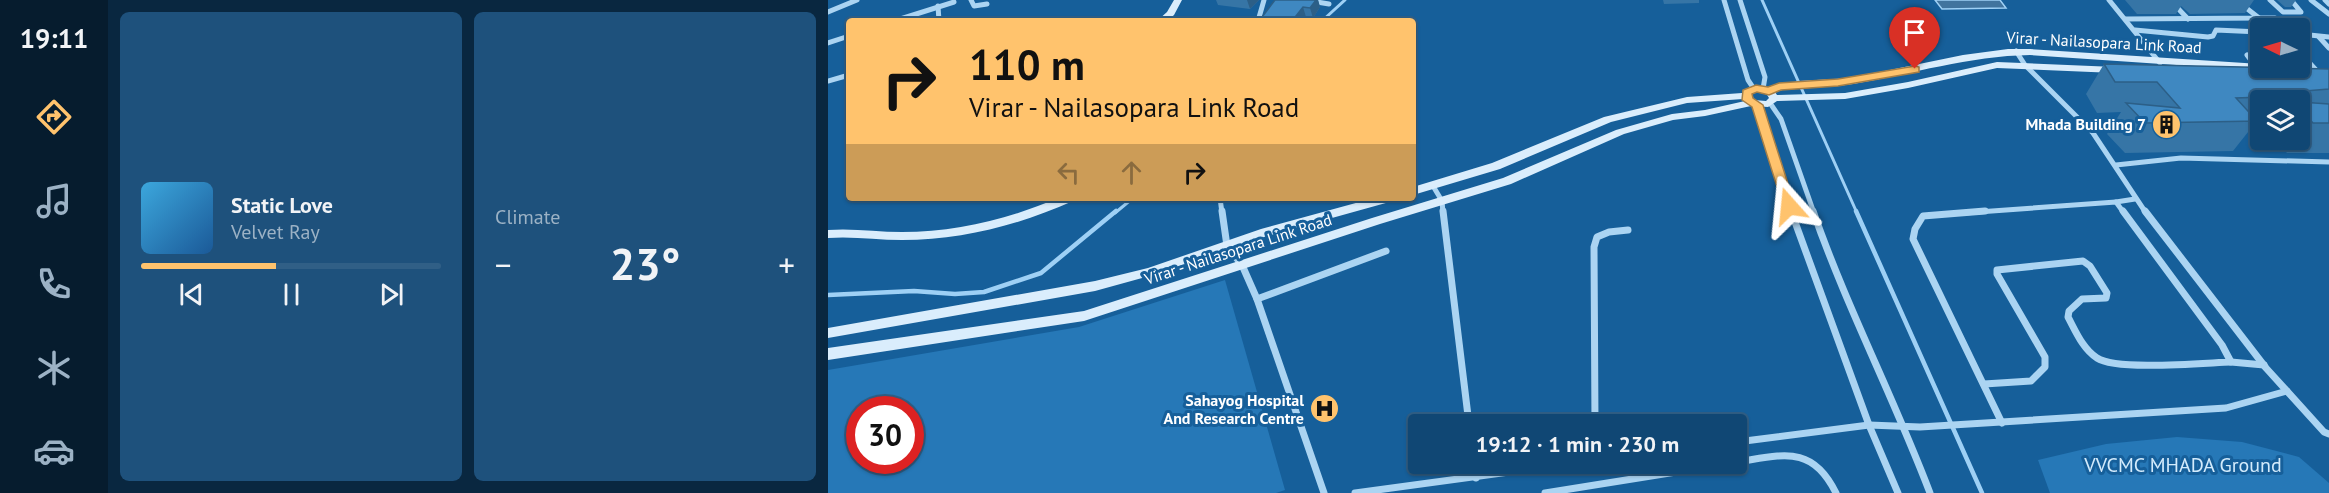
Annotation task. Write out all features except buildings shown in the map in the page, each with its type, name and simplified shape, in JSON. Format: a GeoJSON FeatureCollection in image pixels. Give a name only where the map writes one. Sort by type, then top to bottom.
{"type":"FeatureCollection","features":[{"type":"Feature","properties":{"kind":"street"},"geometry":{"type":"LineString","coordinates":[[828,12],[857,0]]}},
{"type":"Feature","properties":{"kind":"street"},"geometry":{"type":"LineString","coordinates":[[971,0],[974,6],[987,4]]}},
{"type":"Feature","properties":{"kind":"street"},"geometry":{"type":"LineString","coordinates":[[1162,18],[1162,13],[1170,0]]}},
{"type":"Feature","properties":{"kind":"street"},"geometry":{"type":"LineString","coordinates":[[1165,18],[1178,0]]}},
{"type":"Feature","properties":{"kind":"street"},"geometry":{"type":"LineString","coordinates":[[1259,18],[1264,0]]}},
{"type":"Feature","properties":{"kind":"street"},"geometry":{"type":"LineString","coordinates":[[1305,0],[1329,4]]}},
{"type":"Feature","properties":{"kind":"street"},"geometry":{"type":"LineString","coordinates":[[1724,0],[1748,80],[1781,119],[1820,230],[1876,368],[1904,425],[1930,493]]}},
{"type":"Feature","properties":{"kind":"street"},"geometry":{"type":"LineString","coordinates":[[1740,0],[1765,77],[1762,96],[1789,206],[1869,425],[1898,493]]}},
{"type":"Feature","properties":{"kind":"street"},"geometry":{"type":"LineString","coordinates":[[2109,0],[2135,30],[2161,69]]}},
{"type":"Feature","properties":{"kind":"street"},"geometry":{"type":"LineString","coordinates":[[2236,0],[2259,18]]}},
{"type":"Feature","properties":{"kind":"street"},"geometry":{"type":"LineString","coordinates":[[2270,0],[2279,11],[2301,12],[2291,0]]}},
{"type":"Feature","properties":{"kind":"street"},"geometry":{"type":"LineString","coordinates":[[2311,0],[2329,14]]}},
{"type":"Feature","properties":{"kind":"street"},"geometry":{"type":"LineString","coordinates":[[2325,0],[2329,4]]}},
{"type":"Feature","properties":{"kind":"street"},"geometry":{"type":"LineString","coordinates":[[2162,2],[2171,1],[2188,19]]}},
{"type":"Feature","properties":{"kind":"street"},"geometry":{"type":"LineString","coordinates":[[903,18],[954,2]]}},
{"type":"Feature","properties":{"kind":"street"},"geometry":{"type":"LineString","coordinates":[[938,6],[939,18]]}},
{"type":"Feature","properties":{"kind":"street"},"geometry":{"type":"LineString","coordinates":[[2125,19],[2250,18]]}},
{"type":"Feature","properties":{"kind":"street"},"geometry":{"type":"LineString","coordinates":[[2135,30],[2208,37],[2213,36],[2216,30],[2250,32]]}},
{"type":"Feature","properties":{"kind":"street"},"geometry":{"type":"LineString","coordinates":[[2310,35],[2329,37]]}},
{"type":"Feature","properties":{"kind":"street"},"geometry":{"type":"LineString","coordinates":[[2318,36],[2329,48]]}},
{"type":"Feature","properties":{"kind":"street"},"geometry":{"type":"LineString","coordinates":[[828,43],[846,37]]}},
{"type":"Feature","properties":{"kind":"street"},"geometry":{"type":"LineString","coordinates":[[2016,51],[2025,64],[2093,133],[2116,165],[2135,200],[2287,392],[2324,432],[2329,434]]}},
{"type":"Feature","properties":{"kind":"street","name":"Virar - Nailasopara Link Road"},"geometry":{"type":"LineString","coordinates":[[828,354],[1084,316],[1507,182],[1620,132],[1672,117],[1705,113],[1762,96],[1817,85],[1896,74],[1982,54],[2016,51],[2161,69],[2250,67]]}},
{"type":"Feature","properties":{"kind":"street"},"geometry":{"type":"LineString","coordinates":[[2310,63],[2316,70]]}},
{"type":"Feature","properties":{"kind":"street","name":"Virar - Nailasopara Link Road"},"geometry":{"type":"LineString","coordinates":[[1416,190],[1506,163],[1608,119],[1687,100],[1762,96],[1788,99],[1845,96],[1908,85],[1974,69],[2025,64],[2122,71]]}},
{"type":"Feature","properties":{"kind":"street","name":"Virar - Nailasopara Link Road"},"geometry":{"type":"LineString","coordinates":[[2310,70],[2329,70]]}},
{"type":"Feature","properties":{"kind":"street"},"geometry":{"type":"LineString","coordinates":[[828,81],[846,76]]}},
{"type":"Feature","properties":{"kind":"street"},"geometry":{"type":"LineString","coordinates":[[2261,79],[2284,80]]}},
{"type":"Feature","properties":{"kind":"street"},"geometry":{"type":"LineString","coordinates":[[1838,83],[1845,96]]}},
{"type":"Feature","properties":{"kind":"street"},"geometry":{"type":"LineString","coordinates":[[2116,165],[2181,158],[2329,162]]}},
{"type":"Feature","properties":{"kind":"street"},"geometry":{"type":"LineString","coordinates":[[1433,186],[1442,201],[1468,414]]}},
{"type":"Feature","properties":{"kind":"street"},"geometry":{"type":"LineString","coordinates":[[2002,423],[1913,239],[1915,229],[1923,216],[2135,200]]}},
{"type":"Feature","properties":{"kind":"street"},"geometry":{"type":"LineString","coordinates":[[828,234],[903,236],[951,232],[1002,223],[1061,201]]}},
{"type":"Feature","properties":{"kind":"street"},"geometry":{"type":"LineString","coordinates":[[1220,201],[1227,246],[1242,265],[1257,299],[1324,493]]}},
{"type":"Feature","properties":{"kind":"street","name":"Virar - Nailasopara Link Road"},"geometry":{"type":"LineString","coordinates":[[828,333],[1095,286],[1149,272],[1261,233],[1378,201]]}},
{"type":"Feature","properties":{"kind":"street"},"geometry":{"type":"LineString","coordinates":[[2116,202],[2222,345],[2231,362]]}},
{"type":"Feature","properties":{"kind":"street"},"geometry":{"type":"LineString","coordinates":[[1595,414],[1594,248],[1597,237],[1609,232],[1628,230]]}},
{"type":"Feature","properties":{"kind":"street"},"geometry":{"type":"LineString","coordinates":[[1257,299],[1386,251]]}},
{"type":"Feature","properties":{"kind":"street"},"geometry":{"type":"LineString","coordinates":[[1983,384],[2031,381],[2045,367],[2045,357],[1997,274],[1997,270],[2083,261],[2090,266],[2107,293],[2106,298],[2082,299],[2069,311],[2068,317],[2086,349],[2099,360],[2119,365],[2231,362],[2264,364]]}},
{"type":"Feature","properties":{"kind":"street"},"geometry":{"type":"LineString","coordinates":[[1747,441],[1869,425],[1920,427],[2226,408],[2287,392]]}},
{"type":"Feature","properties":{"kind":"street"},"geometry":{"type":"LineString","coordinates":[[1747,460],[1790,454],[1810,459],[1825,471],[1836,493]]}},
{"type":"Feature","properties":{"kind":"street"},"geometry":{"type":"LineString","coordinates":[[1475,474],[1476,478]]}},
{"type":"Feature","properties":{"kind":"street"},"geometry":{"type":"LineString","coordinates":[[1355,493],[1502,474]]}},
{"type":"Feature","properties":{"kind":"street"},"geometry":{"type":"LineString","coordinates":[[1545,493],[1664,474]]}},
{"type":"Feature","properties":{"kind":"green space"},"geometry":{"type":"Polygon","coordinates":[[[1225,280],[1285,490],[1276,493],[828,493],[828,370],[1079,327],[1225,280]]]}},
{"type":"Feature","properties":{"kind":"green space","name":"VVCMC MHADA Ground"},"geometry":{"type":"Polygon","coordinates":[[[2177,437],[2242,442],[2299,457],[2329,483],[2329,493],[2050,493],[2038,460],[2106,444],[2177,437]]]}},
{"type":"Feature","properties":{"kind":"shaded area"},"geometry":{"type":"Polygon","coordinates":[[[1935,0],[2000,0],[2006,8],[1942,9],[1935,0]]]}},
{"type":"Feature","properties":{"kind":"waterway"},"geometry":{"type":"LineString","coordinates":[[1325,18],[1345,0]]}},
{"type":"Feature","properties":{"kind":"waterway"},"geometry":{"type":"LineString","coordinates":[[1762,0],[1857,213]]}},
{"type":"Feature","properties":{"kind":"waterway"},"geometry":{"type":"LineString","coordinates":[[1115,213],[1129,201]]}},
{"type":"Feature","properties":{"kind":"waterway"},"geometry":{"type":"LineString","coordinates":[[828,295],[914,291],[955,294],[984,292],[1041,273],[1116,211]]}},
{"type":"Feature","properties":{"kind":"waterway"},"geometry":{"type":"LineString","coordinates":[[1856,211],[1982,493]]}},
{"type":"Feature","properties":{"kind":"place","name":"Mhada Building 7"},"geometry":{"type":"Point","coordinates":[2167,124]}},
{"type":"Feature","properties":{"kind":"place","name":"Sahayog Hospital And Research Centre"},"geometry":{"type":"Point","coordinates":[1325,409]}},
{"type":"Feature","properties":{"kind":"route"},"geometry":{"type":"LineString","coordinates":[[1789,206],[1757,105],[1748,100],[1747,92],[1756,88],[1769,91],[1779,87],[1838,83],[1915,69]]}}]}
